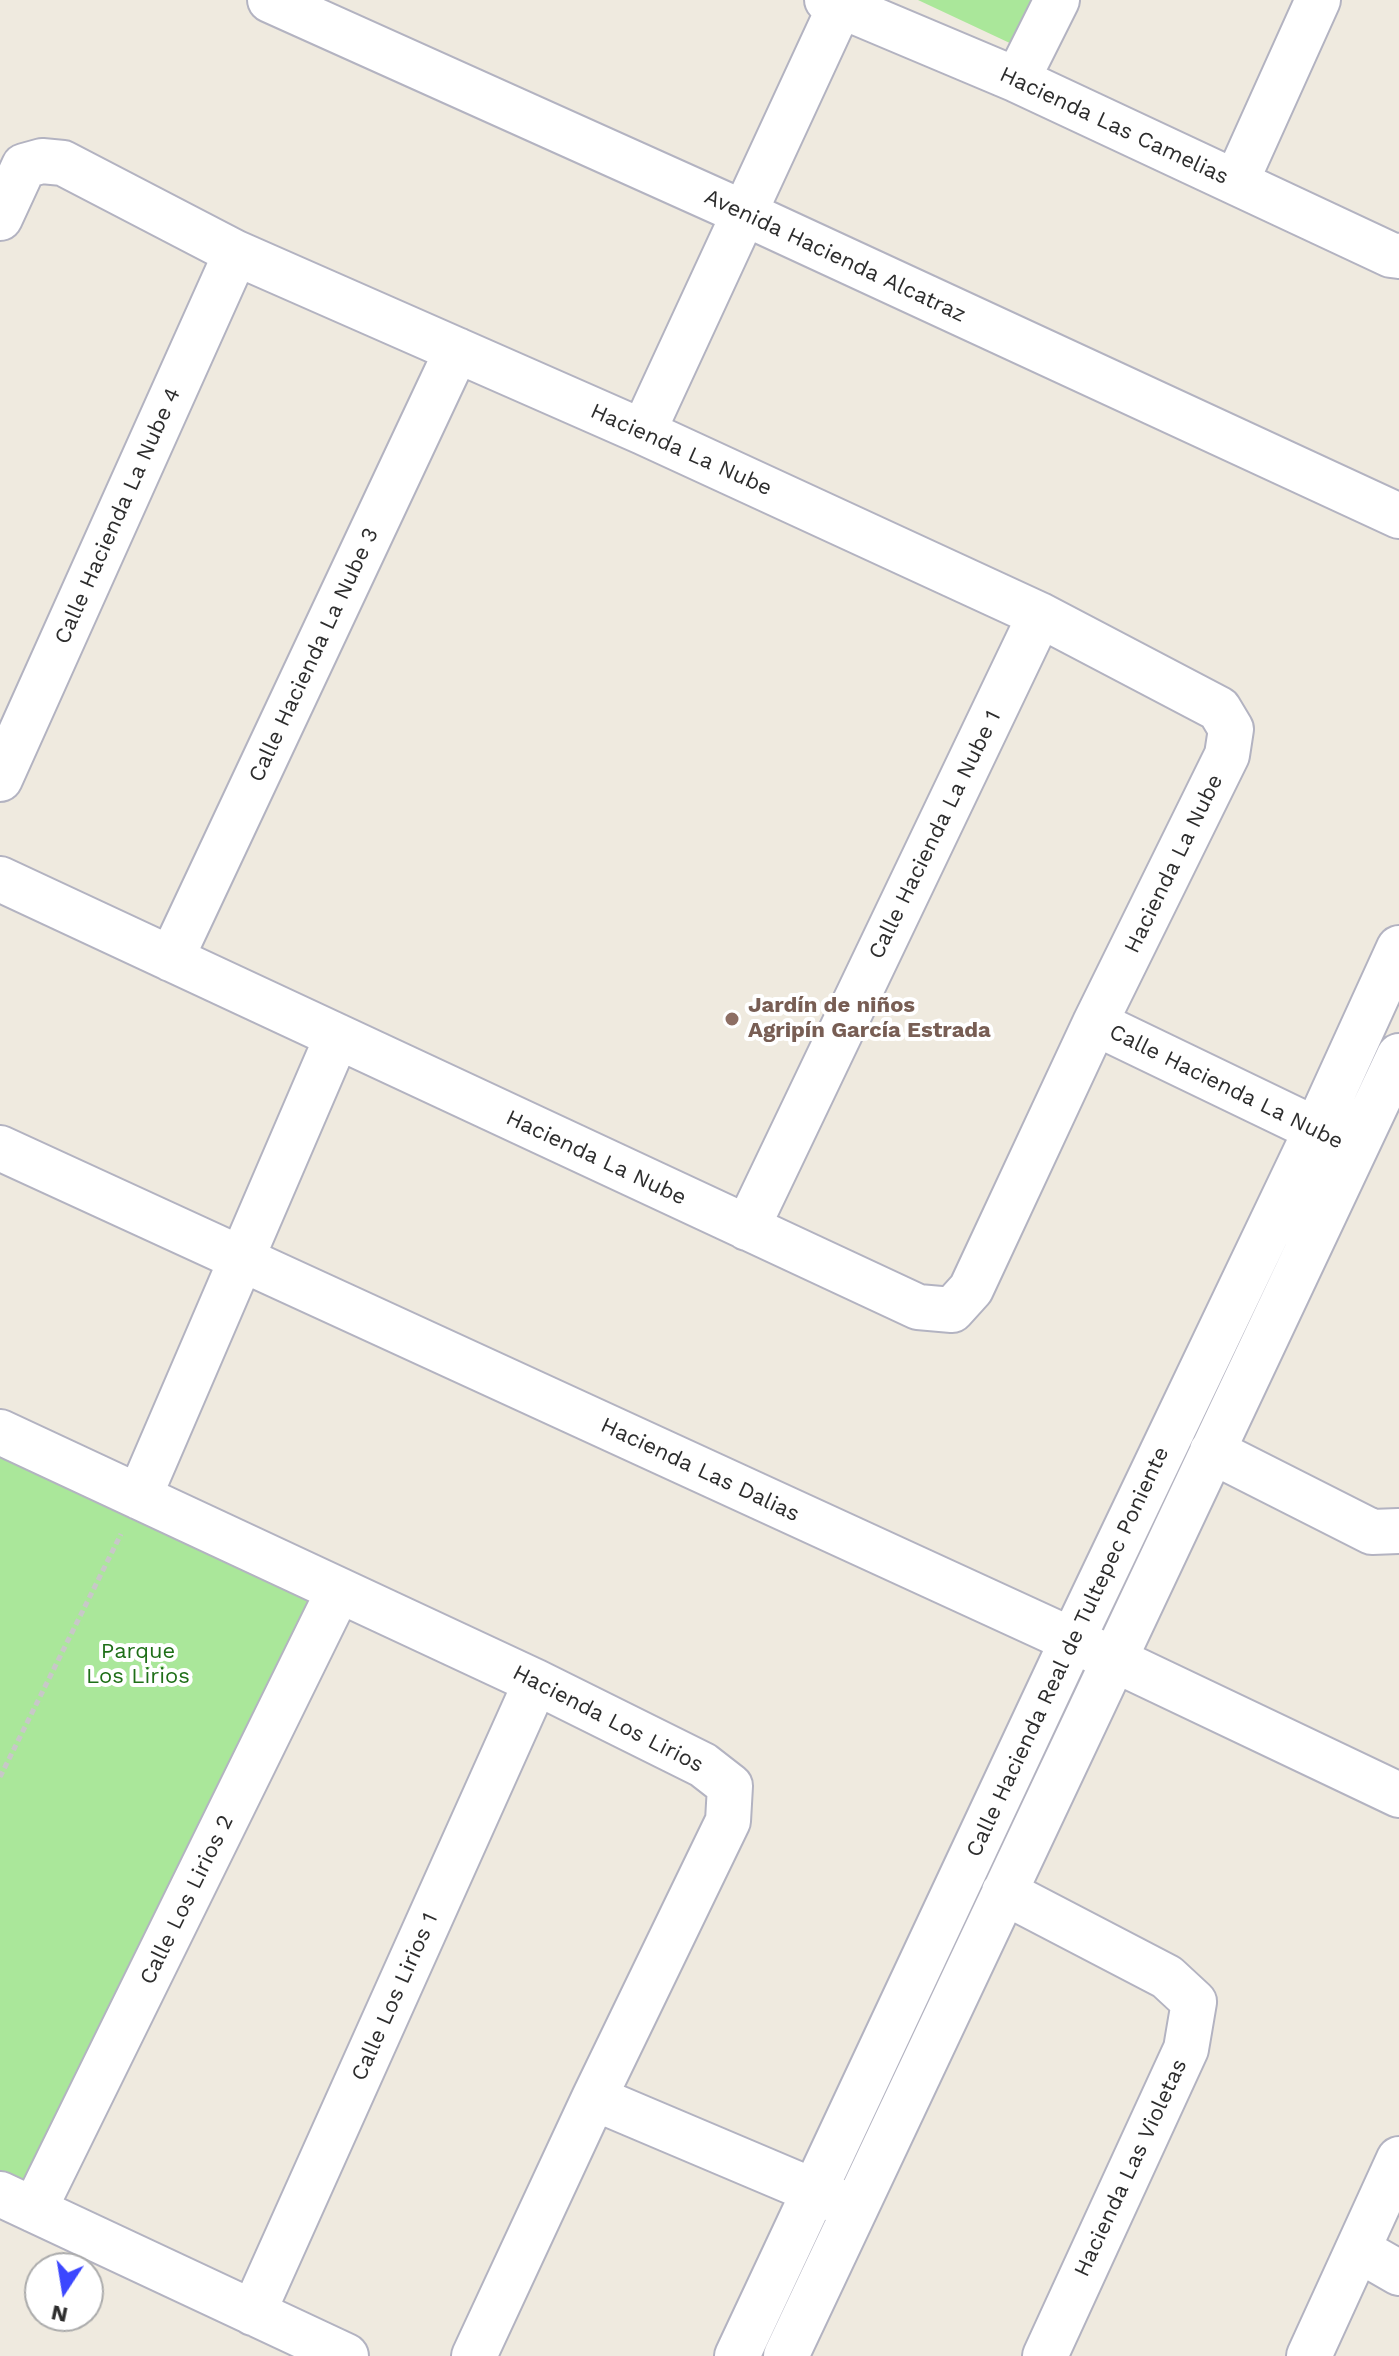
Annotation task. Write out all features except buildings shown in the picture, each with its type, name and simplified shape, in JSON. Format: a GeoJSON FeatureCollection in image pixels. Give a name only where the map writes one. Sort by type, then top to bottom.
{"type":"FeatureCollection","features":[{"type":"Feature","properties":{"kind":"street","name":"Avenida Hacienda Alcatraz"},"geometry":{"type":"LineString","coordinates":[[270,0],[746,214],[1399,516]]}},
{"type":"Feature","properties":{"kind":"street"},"geometry":{"type":"LineString","coordinates":[[1017,80],[1057,0]]}},
{"type":"Feature","properties":{"kind":"street"},"geometry":{"type":"LineString","coordinates":[[1236,182],[1318,0]]}},
{"type":"Feature","properties":{"kind":"street"},"geometry":{"type":"LineString","coordinates":[[643,432],[746,214],[834,3]]}},
{"type":"Feature","properties":{"kind":"street","name":"Hacienda Las Camelias"},"geometry":{"type":"LineString","coordinates":[[834,3],[1017,80],[1391,255],[1399,256]]}},
{"type":"Feature","properties":{"kind":"street","name":"Hacienda La Nube"},"geometry":{"type":"LineString","coordinates":[[0,218],[24,166],[42,161],[63,163],[236,253],[643,432],[1040,615],[1219,709],[1231,729],[1227,755],[1095,1023],[971,1289],[952,1310],[918,1307],[0,879]]}},
{"type":"Feature","properties":{"kind":"street","name":"Calle Hacienda La Nube 4"},"geometry":{"type":"LineString","coordinates":[[0,779],[236,253]]}},
{"type":"Feature","properties":{"kind":"street","name":"Calle Hacienda La Nube 3"},"geometry":{"type":"LineString","coordinates":[[171,959],[457,350]]}},
{"type":"Feature","properties":{"kind":"street","name":"Calle Hacienda La Nube 1"},"geometry":{"type":"LineString","coordinates":[[747,1228],[1040,615]]}},
{"type":"Feature","properties":{"kind":"street","name":"Calle Hacienda Real de Tultepec Poniente"},"geometry":{"type":"LineString","coordinates":[[737,2356],[1399,948]]}},
{"type":"Feature","properties":{"kind":"street","name":"Calle Hacienda La Nube"},"geometry":{"type":"LineString","coordinates":[[1095,1023],[1356,1150]]}},
{"type":"Feature","properties":{"kind":"street"},"geometry":{"type":"LineString","coordinates":[[139,1497],[337,1037]]}},
{"type":"Feature","properties":{"kind":"street","name":"Calle Hacienda Real de Tultepec Poniente"},"geometry":{"type":"LineString","coordinates":[[786,2356],[1399,1056]]}},
{"type":"Feature","properties":{"kind":"street","name":"Hacienda Las Dalias"},"geometry":{"type":"LineString","coordinates":[[0,1148],[1113,1659],[1399,1795]]}},
{"type":"Feature","properties":{"kind":"street","name":"Hacienda Los Lirios"},"geometry":{"type":"LineString","coordinates":[[0,1432],[536,1682],[703,1765],[730,1786],[728,1821],[474,2356]]}},
{"type":"Feature","properties":{"kind":"street"},"geometry":{"type":"LineString","coordinates":[[1212,1451],[1372,1532],[1399,1531]]}},
{"type":"Feature","properties":{"kind":"street","name":"Calle Los Lirios 2"},"geometry":{"type":"LineString","coordinates":[[17,2202],[339,1590]]}},
{"type":"Feature","properties":{"kind":"street","name":"Calle Los Lirios 1"},"geometry":{"type":"LineString","coordinates":[[253,2313],[536,1682]]}},
{"type":"Feature","properties":{"kind":"street","name":"Hacienda Las Violetas"},"geometry":{"type":"LineString","coordinates":[[1004,1892],[1167,1977],[1194,2002],[1186,2049],[1045,2356]]}},
{"type":"Feature","properties":{"kind":"street"},"geometry":{"type":"LineString","coordinates":[[594,2098],[855,2209]]}},
{"type":"Feature","properties":{"kind":"street"},"geometry":{"type":"LineString","coordinates":[[1309,2356],[1399,2159]]}},
{"type":"Feature","properties":{"kind":"street"},"geometry":{"type":"LineString","coordinates":[[17,2202],[346,2356]]}},
{"type":"Feature","properties":{"kind":"street"},"geometry":{"type":"LineString","coordinates":[[1359,2250],[1399,2273]]}},
{"type":"Feature","properties":{"kind":"path"},"geometry":{"type":"LineString","coordinates":[[0,1777],[139,1497]]}},
{"type":"Feature","properties":{"kind":"green space"},"geometry":{"type":"Polygon","coordinates":[[[918,0],[1036,0],[1014,45],[918,0]]]}},
{"type":"Feature","properties":{"kind":"green space","name":"Parque Los Lirios"},"geometry":{"type":"Polygon","coordinates":[[[0,1447],[321,1600],[31,2196],[0,2182],[0,1447]]]}},
{"type":"Feature","properties":{"kind":"place","name":"Jardín de niños Agripín García Estrada"},"geometry":{"type":"Point","coordinates":[732,1019]}}]}
